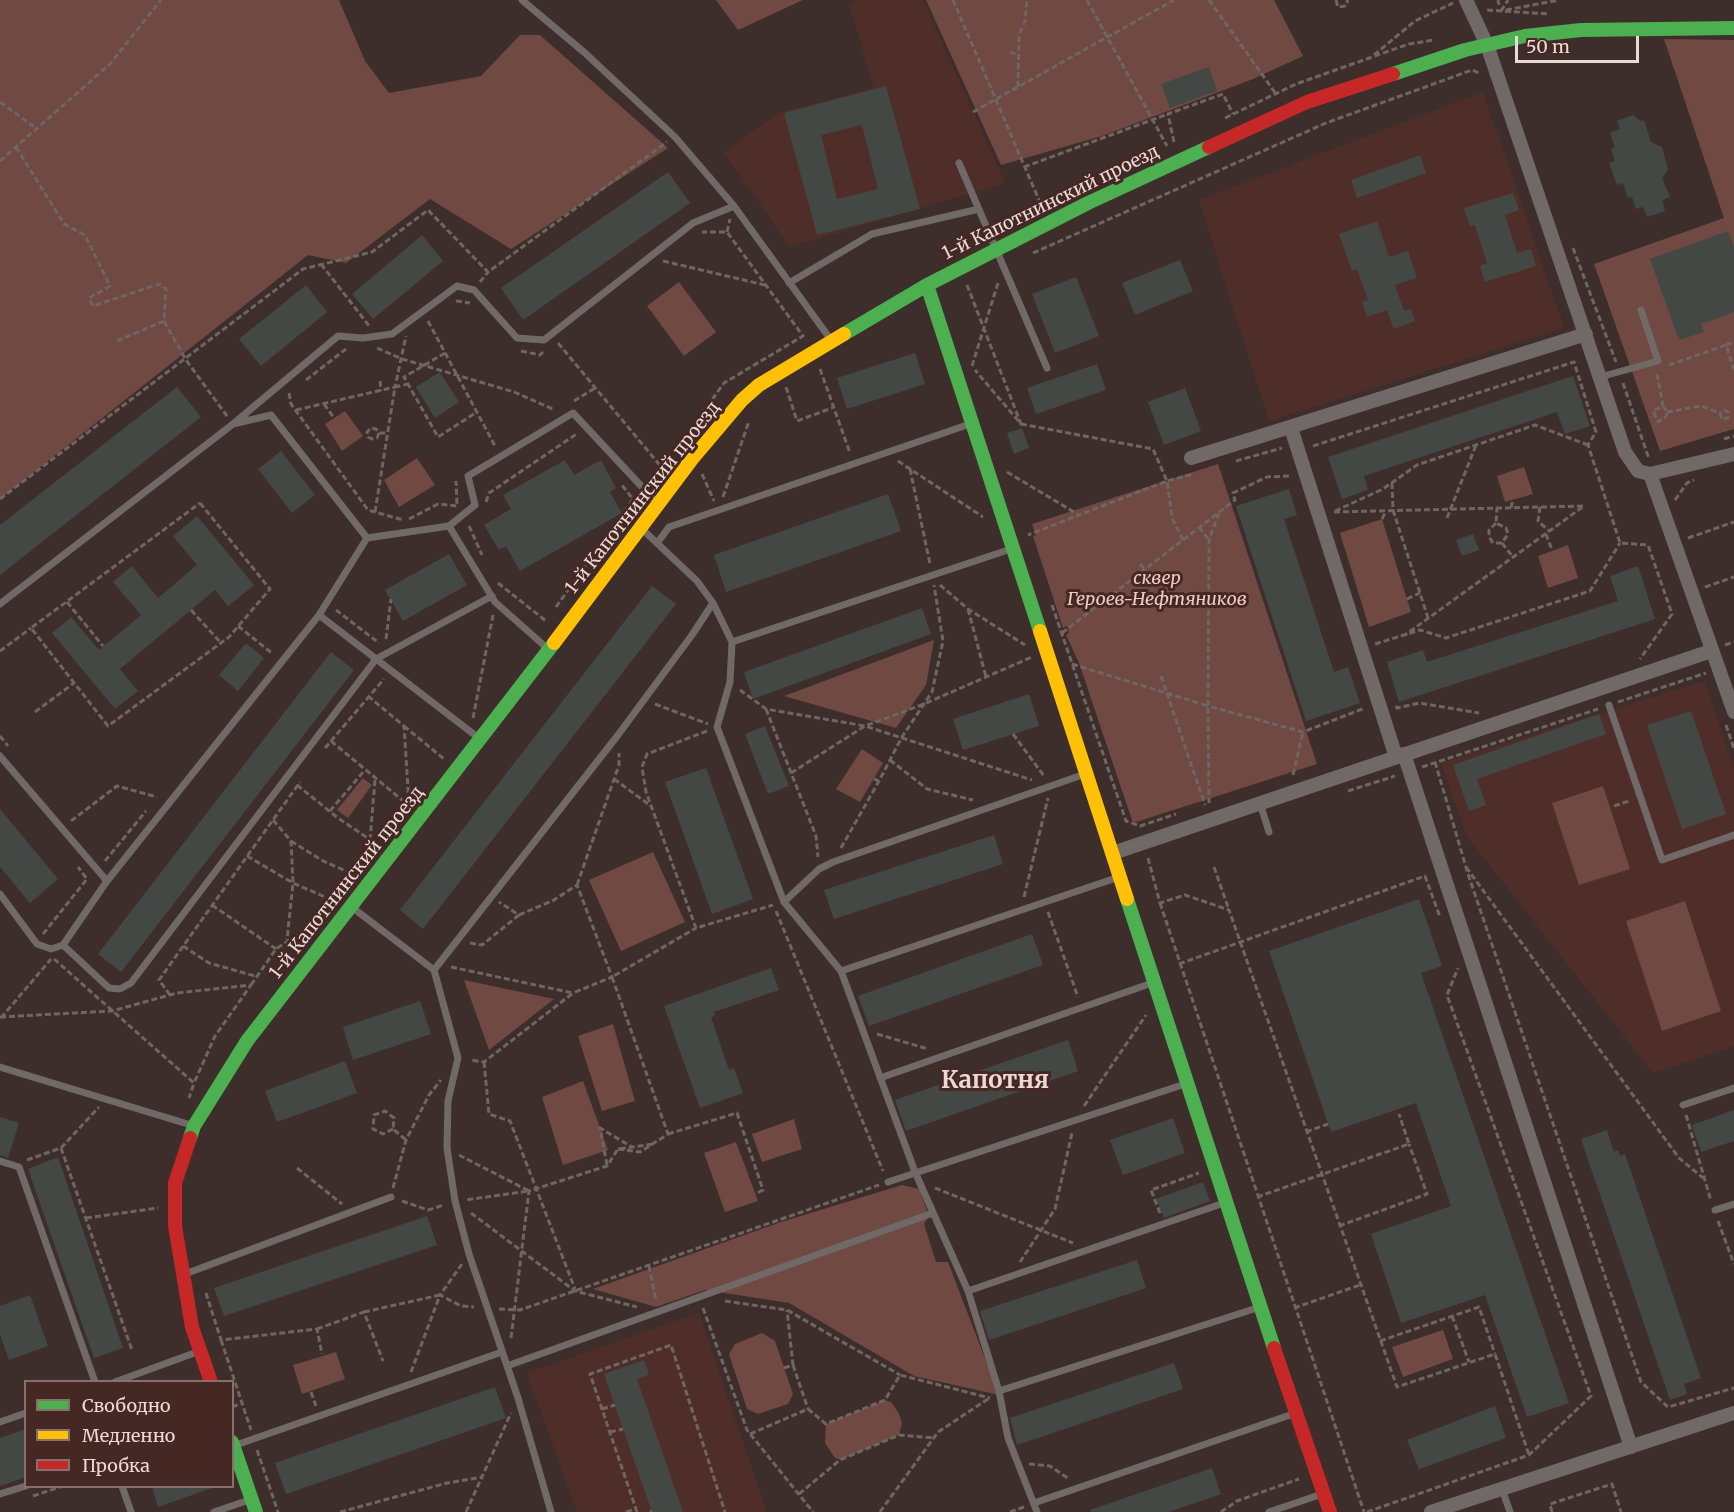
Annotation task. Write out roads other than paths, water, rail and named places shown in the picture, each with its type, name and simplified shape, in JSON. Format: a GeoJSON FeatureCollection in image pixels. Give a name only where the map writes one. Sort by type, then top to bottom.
{"type":"FeatureCollection","features":[{"type":"Feature","properties":{"kind":"street"},"geometry":{"type":"LineString","coordinates":[[1460,3],[1487,45],[1625,452],[1638,471],[1650,474],[1734,454]]}},
{"type":"Feature","properties":{"kind":"street","name":"1-й Капотнинский проезд"},"geometry":{"type":"LineString","coordinates":[[211,1380],[192,1327],[181,1275],[175,1226],[175,1183],[194,1126],[246,1041],[549,650],[658,504],[742,400],[775,374],[927,285],[1088,203],[1307,102],[1487,45],[1525,36],[1570,31],[1734,28]]}},
{"type":"Feature","properties":{"kind":"street"},"geometry":{"type":"LineString","coordinates":[[927,285],[1088,773],[1226,1203],[1322,1494],[1330,1512]]}},
{"type":"Feature","properties":{"kind":"street"},"geometry":{"type":"LineString","coordinates":[[1191,458],[1586,334]]}},
{"type":"Feature","properties":{"kind":"street"},"geometry":{"type":"LineString","coordinates":[[1291,428],[1400,755],[1410,771],[1631,1447]]}},
{"type":"Feature","properties":{"kind":"street"},"geometry":{"type":"LineString","coordinates":[[1650,474],[1734,712]]}},
{"type":"Feature","properties":{"kind":"street"},"geometry":{"type":"LineString","coordinates":[[1113,853],[1711,651]]}},
{"type":"Feature","properties":{"kind":"street"},"geometry":{"type":"LineString","coordinates":[[1431,1512],[1734,1413]]}},
{"type":"Feature","properties":{"kind":"street"},"geometry":{"type":"LineString","coordinates":[[234,1447],[254,1506]]}},
{"type":"Feature","properties":{"kind":"lane"},"geometry":{"type":"LineString","coordinates":[[522,0],[585,53],[675,137],[734,206],[831,340]]}},
{"type":"Feature","properties":{"kind":"lane"},"geometry":{"type":"LineString","coordinates":[[959,163],[1047,368]]}},
{"type":"Feature","properties":{"kind":"lane"},"geometry":{"type":"LineString","coordinates":[[0,604],[233,424],[338,336],[392,334],[457,286],[474,290],[517,338],[544,340],[693,223],[734,206]]}},
{"type":"Feature","properties":{"kind":"lane"},"geometry":{"type":"LineString","coordinates":[[789,283],[872,234],[979,209]]}},
{"type":"Feature","properties":{"kind":"lane"},"geometry":{"type":"LineString","coordinates":[[1600,377],[1658,361],[1641,309]]}},
{"type":"Feature","properties":{"kind":"lane"},"geometry":{"type":"LineString","coordinates":[[0,894],[37,944],[51,949],[63,945],[107,881],[319,615],[367,538],[449,526],[475,505],[468,477],[573,413],[658,504]]}},
{"type":"Feature","properties":{"kind":"lane"},"geometry":{"type":"LineString","coordinates":[[233,424],[271,415],[367,538]]}},
{"type":"Feature","properties":{"kind":"lane"},"geometry":{"type":"LineString","coordinates":[[658,542],[669,527],[974,423]]}},
{"type":"Feature","properties":{"kind":"lane"},"geometry":{"type":"LineString","coordinates":[[449,526],[495,602],[549,650]]}},
{"type":"Feature","properties":{"kind":"lane"},"geometry":{"type":"LineString","coordinates":[[640,528],[658,542],[697,582],[712,603],[732,642],[730,682],[717,727],[784,902],[841,971],[860,1029],[915,1172],[968,1291],[999,1391],[1008,1438],[1037,1512]]}},
{"type":"Feature","properties":{"kind":"lane"},"geometry":{"type":"LineString","coordinates":[[732,642],[1014,548]]}},
{"type":"Feature","properties":{"kind":"lane"},"geometry":{"type":"LineString","coordinates":[[63,945],[109,988],[120,989],[131,983],[376,659],[492,596]]}},
{"type":"Feature","properties":{"kind":"lane"},"geometry":{"type":"LineString","coordinates":[[436,967],[618,735],[692,635],[712,603]]}},
{"type":"Feature","properties":{"kind":"lane"},"geometry":{"type":"LineString","coordinates":[[319,615],[480,739]]}},
{"type":"Feature","properties":{"kind":"lane"},"geometry":{"type":"LineString","coordinates":[[1609,705],[1662,860],[1734,835]]}},
{"type":"Feature","properties":{"kind":"lane"},"geometry":{"type":"LineString","coordinates":[[0,756],[107,881]]}},
{"type":"Feature","properties":{"kind":"lane"},"geometry":{"type":"LineString","coordinates":[[784,902],[819,868],[833,862],[1088,773]]}},
{"type":"Feature","properties":{"kind":"lane"},"geometry":{"type":"LineString","coordinates":[[1260,803],[1269,832]]}},
{"type":"Feature","properties":{"kind":"lane"},"geometry":{"type":"LineString","coordinates":[[841,971],[1121,876]]}},
{"type":"Feature","properties":{"kind":"lane"},"geometry":{"type":"LineString","coordinates":[[351,906],[436,967],[458,1058],[448,1101],[447,1148],[455,1201],[469,1254],[518,1398],[551,1512]]}},
{"type":"Feature","properties":{"kind":"lane"},"geometry":{"type":"LineString","coordinates":[[880,1078],[1155,982]]}},
{"type":"Feature","properties":{"kind":"lane"},"geometry":{"type":"LineString","coordinates":[[0,1067],[194,1126]]}},
{"type":"Feature","properties":{"kind":"lane"},"geometry":{"type":"LineString","coordinates":[[888,1182],[1187,1083]]}},
{"type":"Feature","properties":{"kind":"lane"},"geometry":{"type":"LineString","coordinates":[[1683,1104],[1734,1088]]}},
{"type":"Feature","properties":{"kind":"lane"},"geometry":{"type":"LineString","coordinates":[[0,1161],[19,1167],[95,1380]]}},
{"type":"Feature","properties":{"kind":"lane"},"geometry":{"type":"LineString","coordinates":[[181,1275],[391,1197]]}},
{"type":"Feature","properties":{"kind":"lane"},"geometry":{"type":"LineString","coordinates":[[968,1291],[1226,1203]]}},
{"type":"Feature","properties":{"kind":"lane"},"geometry":{"type":"LineString","coordinates":[[1715,1210],[1734,1204]]}},
{"type":"Feature","properties":{"kind":"lane"},"geometry":{"type":"LineString","coordinates":[[507,1366],[933,1213]]}},
{"type":"Feature","properties":{"kind":"lane"},"geometry":{"type":"LineString","coordinates":[[999,1391],[1261,1307]]}},
{"type":"Feature","properties":{"kind":"lane"},"geometry":{"type":"LineString","coordinates":[[120,1380],[200,1351]]}},
{"type":"Feature","properties":{"kind":"lane"},"geometry":{"type":"LineString","coordinates":[[234,1444],[502,1352]]}},
{"type":"Feature","properties":{"kind":"lane"},"geometry":{"type":"LineString","coordinates":[[1034,1503],[1295,1413]]}},
{"type":"Feature","properties":{"kind":"lane"},"geometry":{"type":"LineString","coordinates":[[0,1422],[24,1414]]}},
{"type":"Feature","properties":{"kind":"lane"},"geometry":{"type":"LineString","coordinates":[[0,1494],[24,1487]]}},
{"type":"Feature","properties":{"kind":"lane"},"geometry":{"type":"LineString","coordinates":[[123,1488],[131,1512]]}},
{"type":"Feature","properties":{"kind":"lane"},"geometry":{"type":"LineString","coordinates":[[1502,1489],[1510,1512]]}},
{"type":"Feature","properties":{"kind":"lane"},"geometry":{"type":"LineString","coordinates":[[1269,1512],[1322,1494]]}},
{"type":"Feature","properties":{"kind":"lane"},"geometry":{"type":"LineString","coordinates":[[214,1512],[254,1506]]}},
{"type":"Feature","properties":{"kind":"district","name":"Капотня"},"geometry":{"type":"Point","coordinates":[995,1081]}},
{"type":"Feature","properties":{"kind":"park label","name":"сквер Героев-Нефтяников"},"geometry":{"type":"Point","coordinates":[1157,589]}}]}
